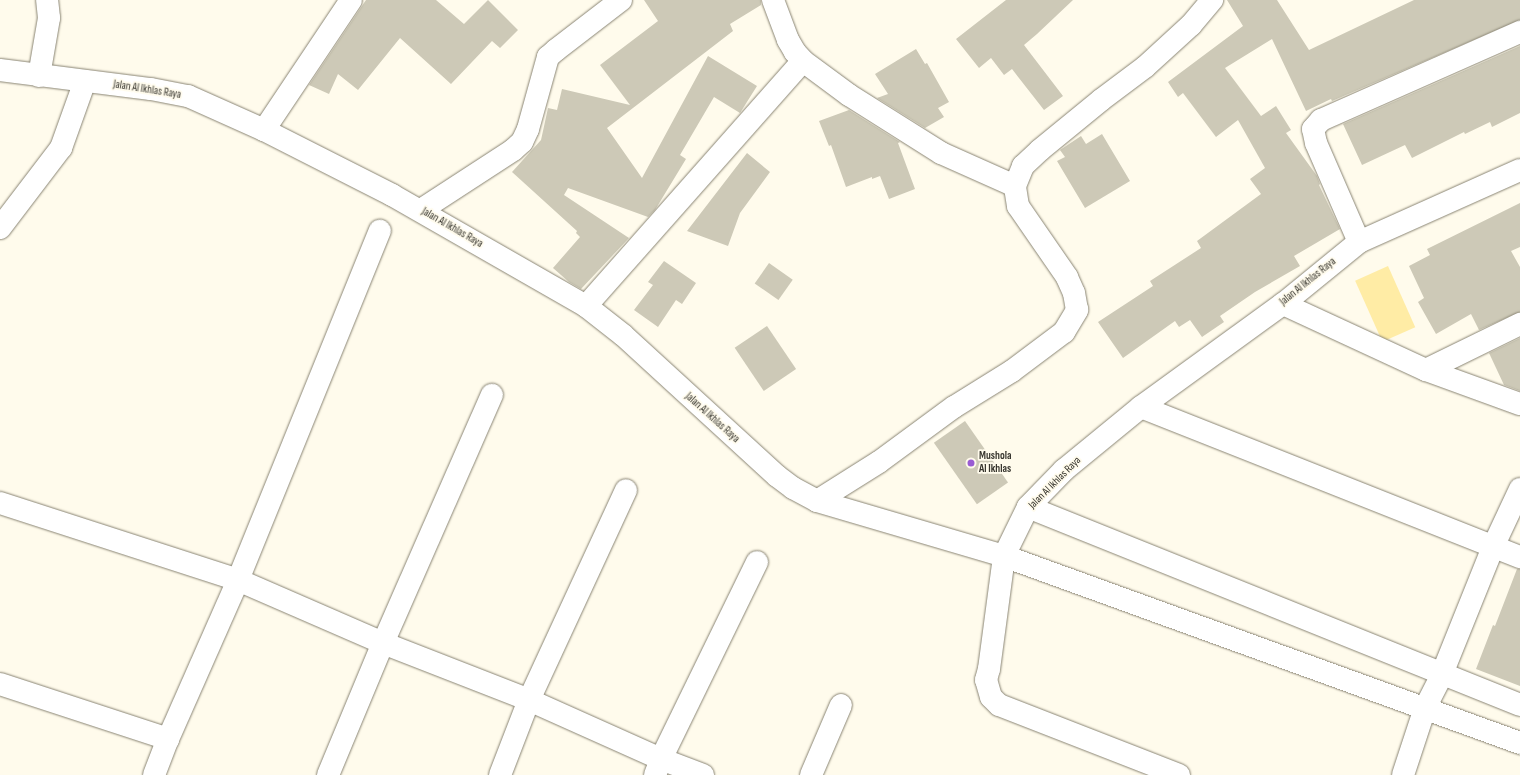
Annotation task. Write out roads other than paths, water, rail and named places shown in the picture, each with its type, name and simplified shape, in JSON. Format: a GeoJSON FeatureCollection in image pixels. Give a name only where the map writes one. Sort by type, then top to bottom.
{"type":"FeatureCollection","features":[{"type":"Feature","properties":{"kind":"street"},"geometry":{"type":"LineString","coordinates":[[39,76],[49,18],[47,0]]}},
{"type":"Feature","properties":{"kind":"street"},"geometry":{"type":"LineString","coordinates":[[264,130],[351,0]]}},
{"type":"Feature","properties":{"kind":"street"},"geometry":{"type":"LineString","coordinates":[[420,210],[513,150],[522,142],[528,129],[548,57],[621,0]]}},
{"type":"Feature","properties":{"kind":"street"},"geometry":{"type":"LineString","coordinates":[[773,0],[788,40],[795,52],[803,61],[849,96],[941,153],[1015,186]]}},
{"type":"Feature","properties":{"kind":"street"},"geometry":{"type":"LineString","coordinates":[[816,501],[879,462],[954,407],[1012,370],[1064,332],[1077,310],[1074,293],[1067,277],[1018,206],[1015,186],[1023,166],[1040,150],[1145,67],[1191,25],[1212,0]]}},
{"type":"Feature","properties":{"kind":"street"},"geometry":{"type":"LineString","coordinates":[[1359,242],[1316,143],[1313,129],[1321,120],[1520,32]]}},
{"type":"Feature","properties":{"kind":"street"},"geometry":{"type":"LineString","coordinates":[[586,306],[803,61]]}},
{"type":"Feature","properties":{"kind":"street","name":"Jalan Al Ikhlas Raya"},"geometry":{"type":"LineString","coordinates":[[0,70],[151,89],[188,96],[264,130],[420,210],[586,306],[624,335],[777,476],[793,488],[816,501],[1004,556],[1028,507],[1064,470],[1141,407],[1282,304],[1359,242],[1520,170]]}},
{"type":"Feature","properties":{"kind":"street"},"geometry":{"type":"LineString","coordinates":[[0,228],[61,148],[85,81]]}},
{"type":"Feature","properties":{"kind":"street"},"geometry":{"type":"LineString","coordinates":[[154,775],[168,739],[238,580],[380,231]]}},
{"type":"Feature","properties":{"kind":"street"},"geometry":{"type":"LineString","coordinates":[[1282,304],[1426,370],[1520,404]]}},
{"type":"Feature","properties":{"kind":"street"},"geometry":{"type":"LineString","coordinates":[[1426,370],[1520,324]]}},
{"type":"Feature","properties":{"kind":"street"},"geometry":{"type":"LineString","coordinates":[[328,775],[383,643],[492,394]]}},
{"type":"Feature","properties":{"kind":"street"},"geometry":{"type":"LineString","coordinates":[[1141,407],[1520,557]]}},
{"type":"Feature","properties":{"kind":"street"},"geometry":{"type":"LineString","coordinates":[[1403,775],[1425,708],[1442,674],[1492,547],[1520,489]]}},
{"type":"Feature","properties":{"kind":"street"},"geometry":{"type":"LineString","coordinates":[[500,775],[529,700],[626,490]]}},
{"type":"Feature","properties":{"kind":"street"},"geometry":{"type":"LineString","coordinates":[[0,503],[238,580],[383,643],[529,700],[658,767],[703,775]]}},
{"type":"Feature","properties":{"kind":"street"},"geometry":{"type":"LineString","coordinates":[[1028,507],[1520,705]]}},
{"type":"Feature","properties":{"kind":"street"},"geometry":{"type":"LineString","coordinates":[[1179,775],[998,705],[992,698],[987,688],[986,680],[989,669],[1004,556],[1425,708],[1520,744]]}},
{"type":"Feature","properties":{"kind":"street"},"geometry":{"type":"LineString","coordinates":[[658,767],[757,562]]}},
{"type":"Feature","properties":{"kind":"street"},"geometry":{"type":"LineString","coordinates":[[0,684],[168,739]]}},
{"type":"Feature","properties":{"kind":"street"},"geometry":{"type":"LineString","coordinates":[[811,775],[841,705]]}},
{"type":"Feature","properties":{"kind":"place","name":"Mushola Al Ikhlas"},"geometry":{"type":"Point","coordinates":[971,463]}}]}
